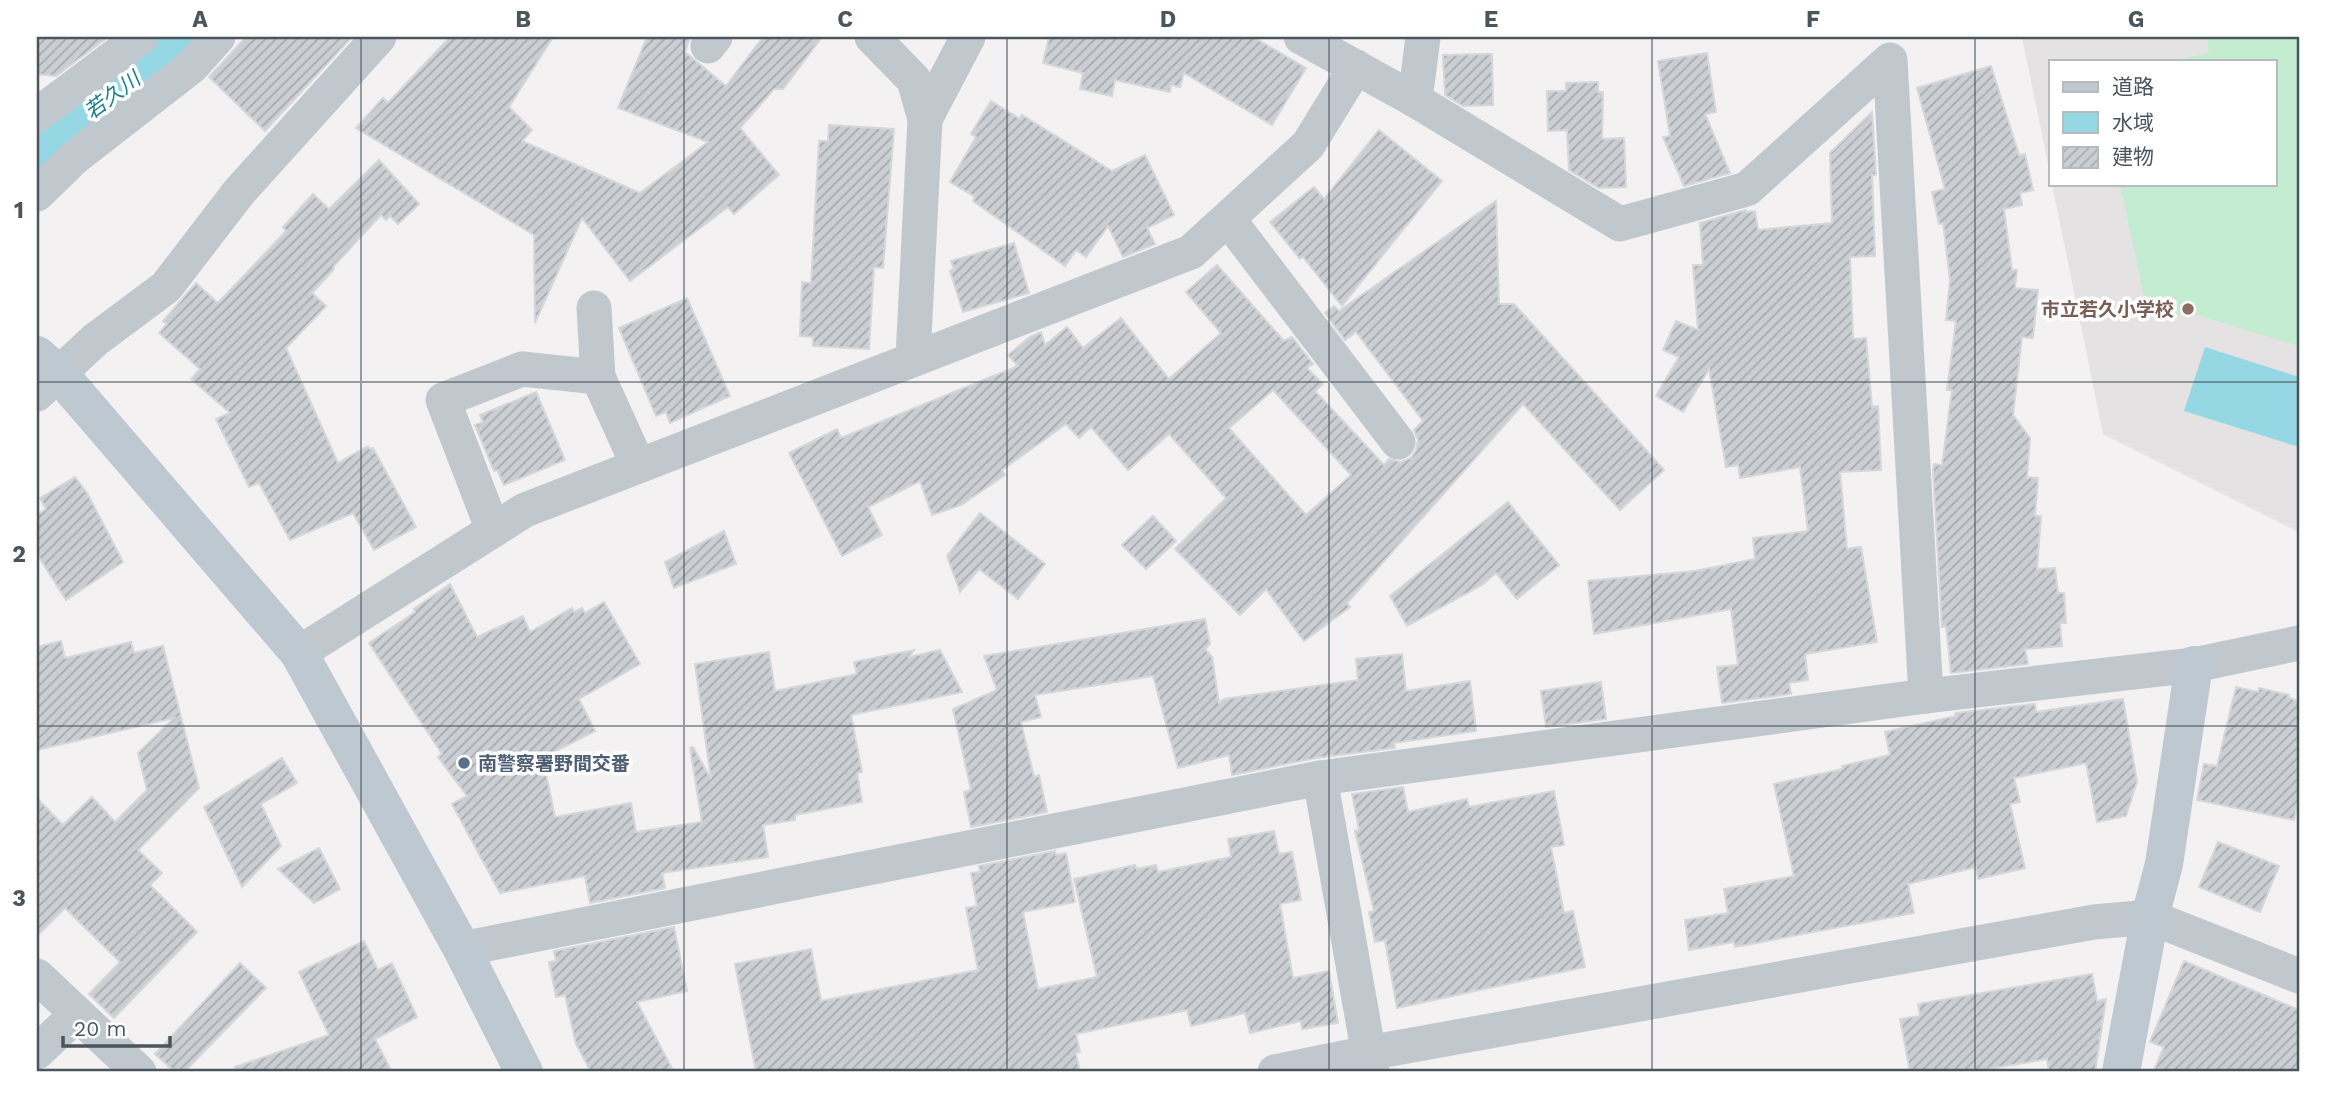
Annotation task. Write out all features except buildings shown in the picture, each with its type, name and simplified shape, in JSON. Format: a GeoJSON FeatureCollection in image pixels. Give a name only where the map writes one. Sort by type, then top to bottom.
{"type":"FeatureCollection","features":[{"type":"Feature","properties":{"kind":"street"},"geometry":{"type":"LineString","coordinates":[[37,115],[141,37]]}},
{"type":"Feature","properties":{"kind":"street"},"geometry":{"type":"LineString","coordinates":[[39,184],[191,67],[218,37]]}},
{"type":"Feature","properties":{"kind":"street"},"geometry":{"type":"LineString","coordinates":[[379,37],[239,192],[166,287],[95,341],[44,374],[299,653],[462,949],[523,1072]]}},
{"type":"Feature","properties":{"kind":"street"},"geometry":{"type":"LineString","coordinates":[[872,37],[914,80],[925,119],[913,358]]}},
{"type":"Feature","properties":{"kind":"street"},"geometry":{"type":"LineString","coordinates":[[925,119],[968,37]]}},
{"type":"Feature","properties":{"kind":"street"},"geometry":{"type":"LineString","coordinates":[[1301,37],[1415,100],[1620,224],[1747,189],[1890,60],[1926,696]]}},
{"type":"Feature","properties":{"kind":"street"},"geometry":{"type":"LineString","coordinates":[[1415,100],[1423,37]]}},
{"type":"Feature","properties":{"kind":"street"},"geometry":{"type":"LineString","coordinates":[[299,653],[525,510],[1191,252],[1308,145],[1356,67]]}},
{"type":"Feature","properties":{"kind":"street"},"geometry":{"type":"LineString","coordinates":[[1228,219],[1398,442]]}},
{"type":"Feature","properties":{"kind":"street"},"geometry":{"type":"LineString","coordinates":[[594,308],[598,377],[638,466]]}},
{"type":"Feature","properties":{"kind":"street"},"geometry":{"type":"LineString","coordinates":[[493,530],[443,400],[522,369],[598,377]]}},
{"type":"Feature","properties":{"kind":"street"},"geometry":{"type":"LineString","coordinates":[[462,949],[1320,778],[1926,696],[2194,665],[2299,643]]}},
{"type":"Feature","properties":{"kind":"street"},"geometry":{"type":"LineString","coordinates":[[2121,1072],[2150,917],[2164,864],[2194,665]]}},
{"type":"Feature","properties":{"kind":"street"},"geometry":{"type":"LineString","coordinates":[[1320,778],[1370,1063]]}},
{"type":"Feature","properties":{"kind":"street"},"geometry":{"type":"LineString","coordinates":[[1275,1072],[1370,1063],[2094,922],[2150,917],[2299,976]]}},
{"type":"Feature","properties":{"kind":"street"},"geometry":{"type":"LineString","coordinates":[[37,975],[139,1072]]}},
{"type":"Feature","properties":{"kind":"street"},"geometry":{"type":"LineString","coordinates":[[37,1052],[77,1014]]}},
{"type":"Feature","properties":{"kind":"shaded area","name":"市立若久小学校"},"geometry":{"type":"Polygon","coordinates":[[[2022,37],[2299,37],[2299,532],[2103,434],[2052,186],[2276,186],[2276,60],[2049,60],[2049,168],[2022,37]]]}},
{"type":"Feature","properties":{"kind":"green space"},"geometry":{"type":"Polygon","coordinates":[[[2207,37],[2299,37],[2299,346],[2194,314],[2148,315],[2120,186],[2276,186],[2276,60],[2173,60],[2209,53],[2207,37]]]}},
{"type":"Feature","properties":{"kind":"water","name":"若久川"},"geometry":{"type":"Polygon","coordinates":[[[158,37],[202,37],[37,175],[37,127],[158,37]]]}},
{"type":"Feature","properties":{"kind":"water"},"geometry":{"type":"Polygon","coordinates":[[[2205,347],[2299,377],[2299,447],[2184,411],[2205,347]]]}},
{"type":"Feature","properties":{"kind":"place","name":"市立若久小学校"},"geometry":{"type":"Point","coordinates":[2188,309]}},
{"type":"Feature","properties":{"kind":"place","name":"南警察署野間交番"},"geometry":{"type":"Point","coordinates":[464,763]}}]}
